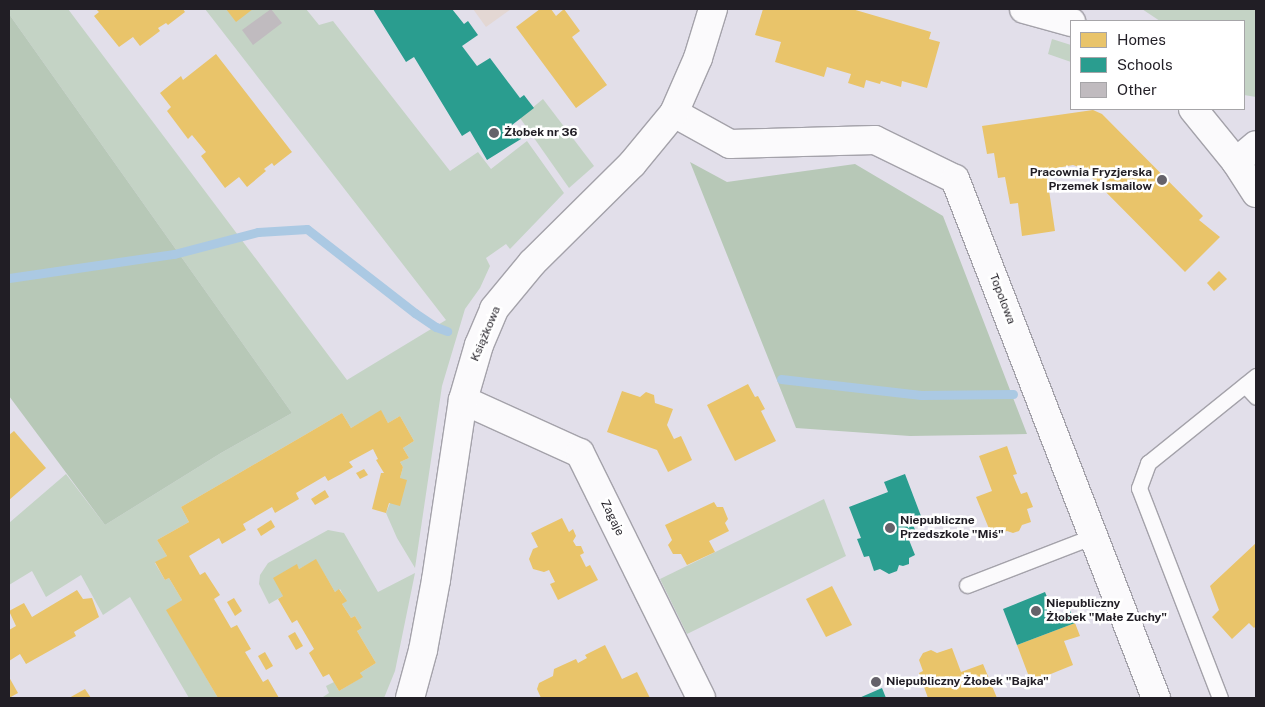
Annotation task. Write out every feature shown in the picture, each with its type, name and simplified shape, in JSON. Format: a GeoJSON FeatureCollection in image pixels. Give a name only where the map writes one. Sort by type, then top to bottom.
{"type":"FeatureCollection","features":[{"type":"Feature","properties":{"kind":"street","name":"Książkowa"},"geometry":{"type":"LineString","coordinates":[[410,698],[424,650],[463,400],[479,345],[494,309],[532,263],[632,164],[674,113],[698,58],[713,9]]}},
{"type":"Feature","properties":{"kind":"street"},"geometry":{"type":"LineString","coordinates":[[1024,9],[1070,22]]}},
{"type":"Feature","properties":{"kind":"street"},"geometry":{"type":"LineString","coordinates":[[1193,110],[1246,154],[1256,194]]}},
{"type":"Feature","properties":{"kind":"street","name":"Topolowa"},"geometry":{"type":"LineString","coordinates":[[674,113],[730,144],[875,140],[955,179],[1156,698]]}},
{"type":"Feature","properties":{"kind":"street","name":"Zagaje"},"geometry":{"type":"LineString","coordinates":[[463,400],[580,453],[701,698]]}},
{"type":"Feature","properties":{"kind":"lane"},"geometry":{"type":"LineString","coordinates":[[1220,698],[1139,488],[1148,463],[1250,380],[1256,397]]}},
{"type":"Feature","properties":{"kind":"lane"},"geometry":{"type":"LineString","coordinates":[[967,585],[1094,536]]}},
{"type":"Feature","properties":{"kind":"shaded area"},"geometry":{"type":"Polygon","coordinates":[[[473,9],[511,9],[486,27],[473,9]]]}},
{"type":"Feature","properties":{"kind":"green space"},"geometry":{"type":"Polygon","coordinates":[[[9,9],[68,9],[347,380],[446,320],[205,9],[306,9],[319,25],[333,21],[450,171],[478,152],[491,169],[527,141],[564,193],[510,249],[506,244],[486,258],[490,266],[480,288],[465,309],[442,386],[415,568],[397,538],[386,513],[400,478],[403,467],[400,462],[409,458],[403,448],[414,441],[400,416],[388,423],[381,411],[351,428],[342,413],[181,507],[189,522],[157,540],[167,556],[155,563],[165,580],[169,578],[182,600],[167,610],[218,698],[189,698],[130,597],[103,615],[81,575],[46,597],[32,571],[9,585],[9,523],[66,474],[105,525],[221,453],[292,413],[9,14],[9,9]]]}},
{"type":"Feature","properties":{"kind":"green space"},"geometry":{"type":"Polygon","coordinates":[[[1142,9],[1256,9],[1256,97],[1245,95],[1245,20],[1158,20],[1142,9]]]}},
{"type":"Feature","properties":{"kind":"green space"},"geometry":{"type":"Polygon","coordinates":[[[9,14],[292,413],[221,453],[105,525],[9,396],[9,14]]]}},
{"type":"Feature","properties":{"kind":"green space"},"geometry":{"type":"Polygon","coordinates":[[[1052,39],[1070,45],[1070,62],[1048,54],[1052,39]]]}},
{"type":"Feature","properties":{"kind":"green space"},"geometry":{"type":"Polygon","coordinates":[[[543,99],[594,166],[569,188],[520,118],[543,99]]]}},
{"type":"Feature","properties":{"kind":"green space"},"geometry":{"type":"Polygon","coordinates":[[[690,162],[727,182],[855,164],[943,216],[1027,434],[910,436],[796,428],[690,162]]]}},
{"type":"Feature","properties":{"kind":"green space"},"geometry":{"type":"Polygon","coordinates":[[[824,499],[846,556],[687,634],[660,579],[824,499]]]}},
{"type":"Feature","properties":{"kind":"green space"},"geometry":{"type":"Polygon","coordinates":[[[328,530],[344,533],[378,592],[415,573],[395,671],[384,698],[323,697],[329,693],[326,686],[334,682],[339,691],[362,677],[360,673],[376,663],[357,631],[362,628],[355,616],[351,618],[342,604],[346,601],[340,589],[335,592],[316,560],[299,569],[297,565],[283,596],[269,604],[259,584],[260,575],[268,563],[328,530]]]}},
{"type":"Feature","properties":{"kind":"building: Homes"},"geometry":{"type":"Polygon","coordinates":[[[96,9],[183,9],[185,12],[168,25],[166,23],[158,28],[160,31],[140,46],[133,37],[119,47],[94,16],[99,12],[96,9]]]}},
{"type":"Feature","properties":{"kind":"building: Homes"},"geometry":{"type":"Polygon","coordinates":[[[226,9],[253,9],[236,22],[226,9]]]}},
{"type":"Feature","properties":{"kind":"building: Homes"},"geometry":{"type":"Polygon","coordinates":[[[540,9],[551,9],[556,16],[564,9],[580,31],[572,37],[607,85],[576,108],[516,27],[540,9]]]}},
{"type":"Feature","properties":{"kind":"building: Homes"},"geometry":{"type":"Polygon","coordinates":[[[763,9],[852,9],[931,32],[929,39],[940,42],[927,88],[902,81],[901,87],[881,81],[880,84],[866,80],[864,88],[848,83],[851,74],[827,67],[824,77],[775,62],[781,42],[755,35],[763,9]]]}},
{"type":"Feature","properties":{"kind":"building: Homes"},"geometry":{"type":"Polygon","coordinates":[[[216,54],[292,152],[274,166],[272,163],[264,169],[266,171],[247,187],[239,177],[225,188],[201,156],[206,152],[192,135],[188,139],[167,111],[171,107],[160,93],[181,76],[183,80],[216,54]]]}},
{"type":"Feature","properties":{"kind":"building: Homes"},"geometry":{"type":"Polygon","coordinates":[[[1093,110],[1102,114],[1203,216],[1199,220],[1220,237],[1185,272],[1082,168],[1073,165],[1046,170],[1055,231],[1022,236],[1018,203],[1010,204],[1005,177],[998,178],[994,153],[987,154],[982,126],[1093,110]]]}},
{"type":"Feature","properties":{"kind":"building: Homes"},"geometry":{"type":"Polygon","coordinates":[[[1219,271],[1227,279],[1214,291],[1207,283],[1219,271]]]}},
{"type":"Feature","properties":{"kind":"building: Homes"},"geometry":{"type":"Polygon","coordinates":[[[748,384],[755,397],[758,396],[765,409],[761,411],[776,441],[735,461],[707,405],[748,384]]]}},
{"type":"Feature","properties":{"kind":"building: Homes"},"geometry":{"type":"Polygon","coordinates":[[[622,391],[640,397],[646,392],[654,395],[655,403],[673,409],[667,425],[674,439],[681,436],[692,460],[668,472],[657,450],[607,432],[622,391]]]}},
{"type":"Feature","properties":{"kind":"building: Homes"},"geometry":{"type":"Polygon","coordinates":[[[381,410],[388,423],[400,416],[414,441],[403,448],[409,458],[400,462],[403,467],[400,478],[407,480],[400,506],[389,503],[386,513],[372,509],[381,473],[384,473],[376,460],[378,459],[373,449],[349,462],[353,467],[341,474],[328,481],[325,476],[296,493],[299,499],[275,513],[272,507],[243,524],[246,530],[222,544],[219,538],[189,556],[200,575],[205,572],[220,595],[214,599],[231,628],[237,625],[251,649],[245,652],[263,682],[268,679],[279,698],[218,698],[166,610],[182,600],[169,578],[165,580],[155,562],[167,556],[157,540],[189,522],[181,507],[342,413],[351,428],[381,410]]]}},
{"type":"Feature","properties":{"kind":"building: Homes"},"geometry":{"type":"Polygon","coordinates":[[[14,431],[46,468],[9,500],[9,435],[14,431]]]}},
{"type":"Feature","properties":{"kind":"building: Homes"},"geometry":{"type":"Polygon","coordinates":[[[1007,446],[1017,474],[1013,475],[1021,494],[1027,492],[1033,507],[1027,509],[1031,522],[1022,525],[1019,531],[1013,533],[1007,531],[992,536],[976,497],[992,491],[979,456],[1007,446]]]}},
{"type":"Feature","properties":{"kind":"building: Homes"},"geometry":{"type":"Polygon","coordinates":[[[364,469],[368,475],[360,479],[356,473],[364,469]]]}},
{"type":"Feature","properties":{"kind":"building: Homes"},"geometry":{"type":"Polygon","coordinates":[[[325,490],[329,497],[315,505],[311,499],[325,490]]]}},
{"type":"Feature","properties":{"kind":"building: Homes"},"geometry":{"type":"Polygon","coordinates":[[[714,502],[717,507],[723,507],[728,519],[725,523],[729,531],[709,541],[715,552],[687,565],[681,554],[673,554],[668,545],[672,540],[665,525],[714,502]]]}},
{"type":"Feature","properties":{"kind":"building: Homes"},"geometry":{"type":"Polygon","coordinates":[[[562,518],[569,532],[573,529],[576,536],[573,541],[576,546],[581,546],[584,553],[580,555],[586,567],[590,565],[598,580],[558,600],[550,584],[555,582],[549,570],[544,572],[533,569],[529,559],[533,549],[538,547],[531,533],[562,518]]]}},
{"type":"Feature","properties":{"kind":"building: Homes"},"geometry":{"type":"Polygon","coordinates":[[[271,520],[275,527],[261,536],[257,529],[271,520]]]}},
{"type":"Feature","properties":{"kind":"building: Homes"},"geometry":{"type":"Polygon","coordinates":[[[1256,543],[1256,626],[1254,628],[1249,623],[1232,639],[1212,617],[1219,610],[1210,586],[1256,543]]]}},
{"type":"Feature","properties":{"kind":"building: Homes"},"geometry":{"type":"Polygon","coordinates":[[[316,559],[335,592],[339,589],[347,601],[342,604],[351,618],[355,616],[362,628],[357,631],[376,663],[360,673],[363,677],[339,691],[329,674],[323,677],[309,653],[314,649],[297,620],[292,623],[278,599],[283,596],[273,578],[297,564],[299,569],[316,559]]]}},
{"type":"Feature","properties":{"kind":"building: Homes"},"geometry":{"type":"Polygon","coordinates":[[[832,586],[852,625],[826,637],[806,599],[832,586]]]}},
{"type":"Feature","properties":{"kind":"building: Homes"},"geometry":{"type":"Polygon","coordinates":[[[77,590],[83,599],[92,598],[99,617],[74,632],[76,636],[26,664],[20,654],[9,661],[9,630],[16,626],[9,611],[24,603],[32,617],[77,590]]]}},
{"type":"Feature","properties":{"kind":"building: Homes"},"geometry":{"type":"Polygon","coordinates":[[[234,598],[242,611],[235,616],[227,602],[234,598]]]}},
{"type":"Feature","properties":{"kind":"building: Homes"},"geometry":{"type":"Polygon","coordinates":[[[1075,623],[1080,636],[1064,641],[1073,665],[1031,682],[1017,645],[1075,623]]]}},
{"type":"Feature","properties":{"kind":"building: Homes"},"geometry":{"type":"Polygon","coordinates":[[[295,632],[303,646],[296,650],[288,636],[295,632]]]}},
{"type":"Feature","properties":{"kind":"building: Homes"},"geometry":{"type":"Polygon","coordinates":[[[605,645],[622,679],[637,672],[650,698],[541,698],[537,689],[539,683],[553,676],[554,669],[576,659],[578,663],[587,658],[585,655],[605,645]]]}},
{"type":"Feature","properties":{"kind":"building: Homes"},"geometry":{"type":"Polygon","coordinates":[[[952,648],[961,672],[983,664],[997,698],[928,698],[919,673],[923,671],[919,660],[923,653],[931,650],[937,653],[952,648]]]}},
{"type":"Feature","properties":{"kind":"building: Homes"},"geometry":{"type":"Polygon","coordinates":[[[265,652],[273,666],[266,670],[258,656],[265,652]]]}},
{"type":"Feature","properties":{"kind":"building: Homes"},"geometry":{"type":"Polygon","coordinates":[[[9,677],[18,693],[9,698],[9,677]]]}},
{"type":"Feature","properties":{"kind":"building: Homes"},"geometry":{"type":"Polygon","coordinates":[[[85,689],[91,698],[69,698],[85,689]]]}},
{"type":"Feature","properties":{"kind":"building: Schools","name":"Żłobek nr 36"},"geometry":{"type":"Polygon","coordinates":[[[373,9],[452,9],[464,24],[468,21],[478,35],[462,46],[477,66],[490,58],[520,98],[524,95],[534,108],[512,125],[521,139],[487,160],[470,131],[462,136],[414,57],[406,62],[373,9]]]}},
{"type":"Feature","properties":{"kind":"building: Schools"},"geometry":{"type":"Polygon","coordinates":[[[905,474],[921,516],[911,520],[918,537],[909,540],[915,555],[909,558],[909,564],[899,565],[897,571],[889,574],[880,569],[874,571],[869,556],[864,557],[857,539],[861,538],[849,507],[888,492],[884,482],[905,474]]]}},
{"type":"Feature","properties":{"kind":"building: Schools"},"geometry":{"type":"Polygon","coordinates":[[[1045,592],[1055,616],[1070,610],[1075,623],[1017,645],[1003,609],[1045,592]]]}},
{"type":"Feature","properties":{"kind":"building: Schools"},"geometry":{"type":"Polygon","coordinates":[[[882,688],[886,698],[859,698],[882,688]]]}},
{"type":"Feature","properties":{"kind":"building: Other"},"geometry":{"type":"Polygon","coordinates":[[[271,9],[282,23],[253,45],[242,30],[271,9]]]}},
{"type":"Feature","properties":{"kind":"waterway"},"geometry":{"type":"LineString","coordinates":[[9,278],[174,254],[258,232],[307,229],[415,313],[436,327],[447,331]]}},
{"type":"Feature","properties":{"kind":"waterway"},"geometry":{"type":"LineString","coordinates":[[781,379],[921,395],[1013,394]]}},
{"type":"Feature","properties":{"kind":"place","name":"Żłobek nr 36"},"geometry":{"type":"Point","coordinates":[494,133]}},
{"type":"Feature","properties":{"kind":"place","name":"Pracownia Fryzjerska Przemek Ismailow"},"geometry":{"type":"Point","coordinates":[1162,180]}},
{"type":"Feature","properties":{"kind":"place","name":"Niepubliczne Przedszkole \"Miś\""},"geometry":{"type":"Point","coordinates":[890,528]}},
{"type":"Feature","properties":{"kind":"place","name":"Niepubliczny Żłobek \"Małe Zuchy\""},"geometry":{"type":"Point","coordinates":[1036,611]}},
{"type":"Feature","properties":{"kind":"place","name":"Niepubliczny Żłobek \"Bajka\""},"geometry":{"type":"Point","coordinates":[876,682]}}]}
